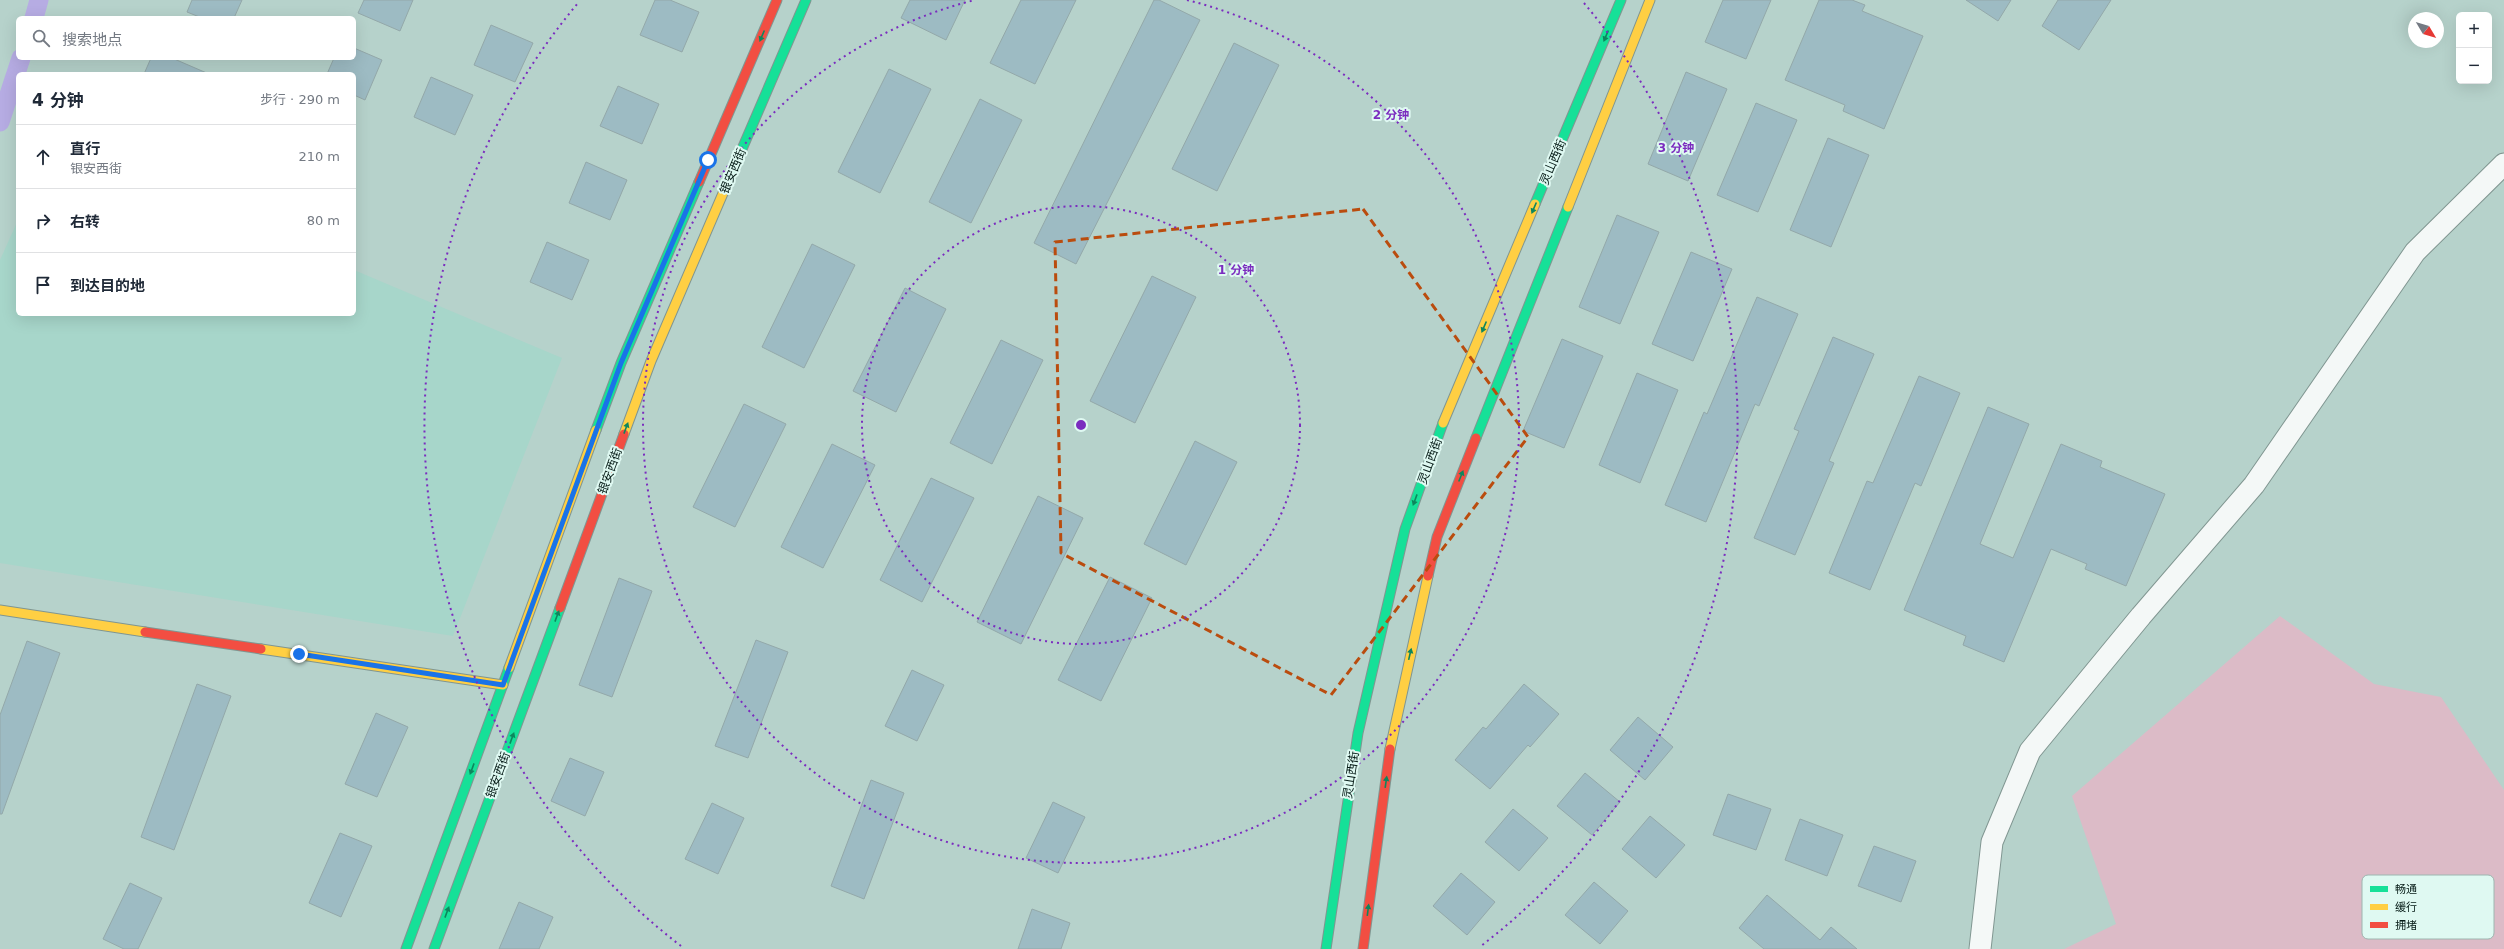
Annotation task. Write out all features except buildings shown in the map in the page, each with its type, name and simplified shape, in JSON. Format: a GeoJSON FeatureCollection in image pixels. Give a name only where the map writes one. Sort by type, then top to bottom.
{"type":"FeatureCollection","features":[{"type":"Feature","properties":{"kind":"main road"},"geometry":{"type":"LineString","coordinates":[[406,949],[621,363],[777,0]]}},
{"type":"Feature","properties":{"kind":"main road","name":"银安西街"},"geometry":{"type":"LineString","coordinates":[[434,949],[651,361],[806,0]]}},
{"type":"Feature","properties":{"kind":"main road","name":"灵山西街"},"geometry":{"type":"LineString","coordinates":[[1326,949],[1358,732],[1405,529],[1444,421],[1621,0]]}},
{"type":"Feature","properties":{"kind":"main road"},"geometry":{"type":"LineString","coordinates":[[1363,949],[1393,728],[1437,537],[1650,0]]}},
{"type":"Feature","properties":{"kind":"main road"},"geometry":{"type":"LineString","coordinates":[[0,610],[503,685]]}},
{"type":"Feature","properties":{"kind":"street"},"geometry":{"type":"LineString","coordinates":[[1980,949],[1992,842],[2030,751],[2141,616],[2254,485],[2415,252],[2504,164]]}},
{"type":"Feature","properties":{"kind":"highlighted area"},"geometry":{"type":"Polygon","coordinates":[[[1363,209],[1528,437],[1331,695],[1061,553],[1055,242],[1363,209]]]}},
{"type":"Feature","properties":{"kind":"shaded area"},"geometry":{"type":"Polygon","coordinates":[[[16,224],[16,316],[356,316],[356,271],[562,358],[453,636],[0,563],[0,260],[16,224]]]}},
{"type":"Feature","properties":{"kind":"shaded area"},"geometry":{"type":"Polygon","coordinates":[[[2280,616],[2374,684],[2441,697],[2504,790],[2504,949],[2064,949],[2116,924],[2072,796],[2280,616]]]}},
{"type":"Feature","properties":{"kind":"waterway"},"geometry":{"type":"LineString","coordinates":[[35,16],[39,0]]}},
{"type":"Feature","properties":{"kind":"waterway"},"geometry":{"type":"LineString","coordinates":[[16,72],[20,60]]}},
{"type":"Feature","properties":{"kind":"waterway"},"geometry":{"type":"LineString","coordinates":[[0,122],[16,73]]}},
{"type":"Feature","properties":{"kind":"traffic: fast"},"geometry":{"type":"LineString","coordinates":[[727,184],[806,0]]}},
{"type":"Feature","properties":{"kind":"traffic: fast"},"geometry":{"type":"LineString","coordinates":[[1535,204],[1621,0]]}},
{"type":"Feature","properties":{"kind":"traffic: fast"},"geometry":{"type":"LineString","coordinates":[[596,430],[621,363],[699,182]]}},
{"type":"Feature","properties":{"kind":"traffic: fast"},"geometry":{"type":"LineString","coordinates":[[1476,438],[1568,207]]}},
{"type":"Feature","properties":{"kind":"traffic: fast"},"geometry":{"type":"LineString","coordinates":[[1326,949],[1358,733],[1405,529],[1443,423]]}},
{"type":"Feature","properties":{"kind":"traffic: fast"},"geometry":{"type":"LineString","coordinates":[[434,949],[560,608]]}},
{"type":"Feature","properties":{"kind":"traffic: fast"},"geometry":{"type":"LineString","coordinates":[[406,949],[509,668]]}},
{"type":"Feature","properties":{"kind":"traffic: slow"},"geometry":{"type":"LineString","coordinates":[[1568,207],[1650,0]]}},
{"type":"Feature","properties":{"kind":"traffic: slow"},"geometry":{"type":"LineString","coordinates":[[624,434],[651,361],[727,184]]}},
{"type":"Feature","properties":{"kind":"traffic: slow"},"geometry":{"type":"LineString","coordinates":[[1443,423],[1535,204]]}},
{"type":"Feature","properties":{"kind":"traffic: slow"},"geometry":{"type":"LineString","coordinates":[[509,668],[596,430]]}},
{"type":"Feature","properties":{"kind":"traffic: slow"},"geometry":{"type":"LineString","coordinates":[[1390,749],[1428,576]]}},
{"type":"Feature","properties":{"kind":"traffic: slow"},"geometry":{"type":"LineString","coordinates":[[0,610],[145,632]]}},
{"type":"Feature","properties":{"kind":"traffic: slow"},"geometry":{"type":"LineString","coordinates":[[261,649],[503,685]]}},
{"type":"Feature","properties":{"kind":"traffic: jam"},"geometry":{"type":"LineString","coordinates":[[699,182],[777,0]]}},
{"type":"Feature","properties":{"kind":"traffic: jam"},"geometry":{"type":"LineString","coordinates":[[560,608],[624,434]]}},
{"type":"Feature","properties":{"kind":"traffic: jam"},"geometry":{"type":"LineString","coordinates":[[1428,576],[1437,537],[1476,438]]}},
{"type":"Feature","properties":{"kind":"traffic: jam"},"geometry":{"type":"LineString","coordinates":[[145,632],[261,649]]}},
{"type":"Feature","properties":{"kind":"traffic: jam"},"geometry":{"type":"LineString","coordinates":[[1363,949],[1390,749]]}},
{"type":"Feature","properties":{"kind":"route"},"geometry":{"type":"LineString","coordinates":[[299,654],[503,685],[621,363],[708,160]]}}]}
